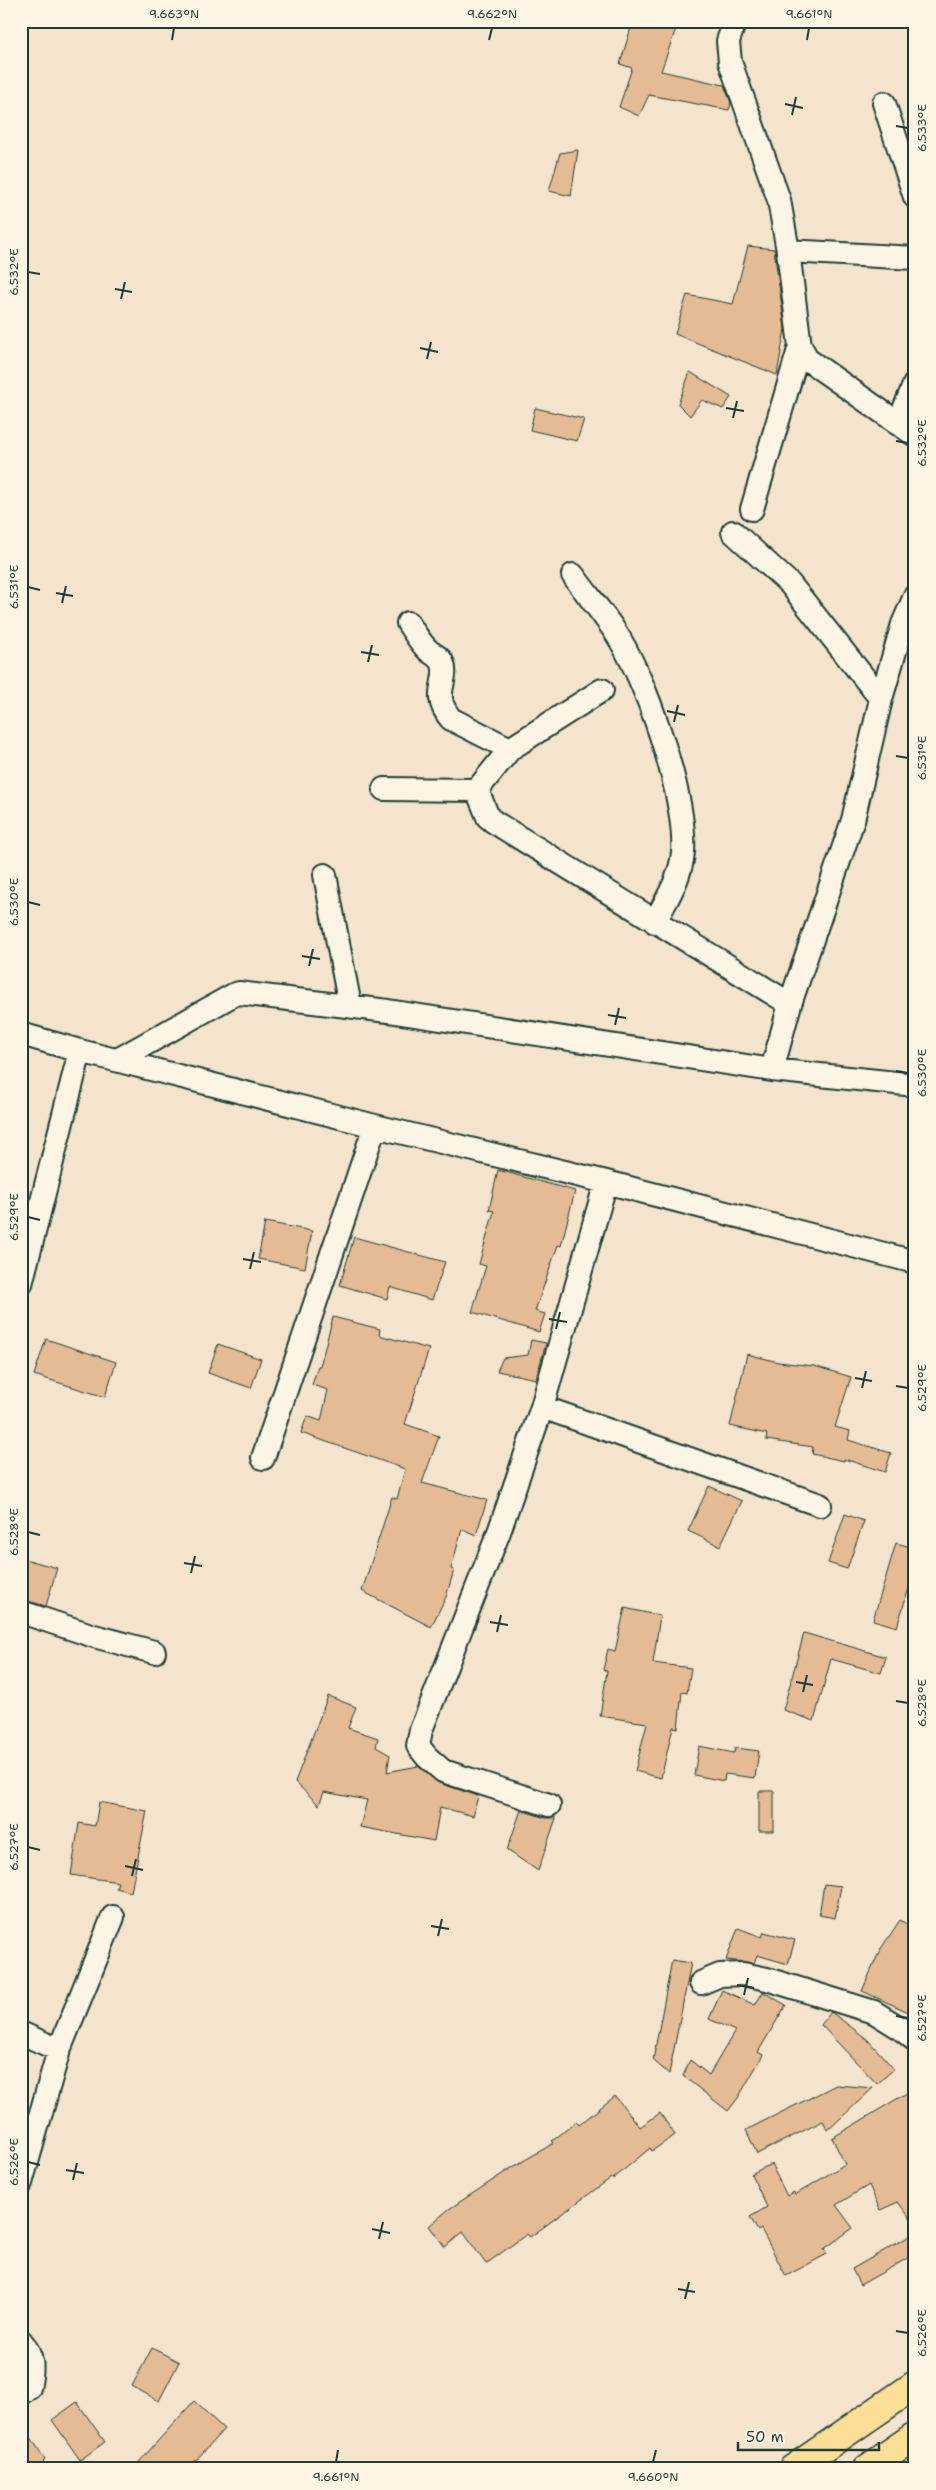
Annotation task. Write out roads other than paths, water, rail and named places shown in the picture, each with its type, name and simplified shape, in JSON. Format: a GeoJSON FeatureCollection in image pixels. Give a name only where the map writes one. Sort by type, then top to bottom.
{"type":"FeatureCollection","features":[{"type":"Feature","properties":{"kind":"main road"},"geometry":{"type":"LineString","coordinates":[[792,2469],[915,2385]]}},
{"type":"Feature","properties":{"kind":"main road"},"geometry":{"type":"LineString","coordinates":[[867,2469],[915,2436]]}},
{"type":"Feature","properties":{"kind":"street"},"geometry":{"type":"LineString","coordinates":[[736,21],[728,41],[730,62],[779,200],[788,251],[800,346],[808,360],[906,430],[915,382]]}},
{"type":"Feature","properties":{"kind":"street"},"geometry":{"type":"LineString","coordinates":[[884,103],[915,197]]}},
{"type":"Feature","properties":{"kind":"street"},"geometry":{"type":"LineString","coordinates":[[788,251],[915,258]]}},
{"type":"Feature","properties":{"kind":"street"},"geometry":{"type":"LineString","coordinates":[[752,509],[800,346]]}},
{"type":"Feature","properties":{"kind":"street"},"geometry":{"type":"LineString","coordinates":[[733,532],[790,584],[881,700]]}},
{"type":"Feature","properties":{"kind":"street"},"geometry":{"type":"LineString","coordinates":[[573,575],[615,631],[645,690],[677,793],[683,835],[683,854],[679,874],[655,922]]}},
{"type":"Feature","properties":{"kind":"street"},"geometry":{"type":"LineString","coordinates":[[772,1070],[790,1004],[853,820],[881,700],[903,624],[915,596]]}},
{"type":"Feature","properties":{"kind":"street"},"geometry":{"type":"LineString","coordinates":[[408,623],[443,664],[440,692],[447,714],[451,719],[510,749]]}},
{"type":"Feature","properties":{"kind":"street"},"geometry":{"type":"LineString","coordinates":[[477,790],[510,749],[602,690]]}},
{"type":"Feature","properties":{"kind":"street"},"geometry":{"type":"LineString","coordinates":[[384,789],[477,790]]}},
{"type":"Feature","properties":{"kind":"street"},"geometry":{"type":"LineString","coordinates":[[477,790],[488,816],[494,822],[790,1004]]}},
{"type":"Feature","properties":{"kind":"street"},"geometry":{"type":"LineString","coordinates":[[324,875],[350,1006]]}},
{"type":"Feature","properties":{"kind":"street"},"geometry":{"type":"LineString","coordinates":[[119,1060],[239,993],[350,1006],[772,1070],[915,1085]]}},
{"type":"Feature","properties":{"kind":"street"},"geometry":{"type":"LineString","coordinates":[[21,1034],[80,1051],[606,1182],[915,1262]]}},
{"type":"Feature","properties":{"kind":"street"},"geometry":{"type":"LineString","coordinates":[[21,1284],[80,1051]]}},
{"type":"Feature","properties":{"kind":"street"},"geometry":{"type":"LineString","coordinates":[[263,1458],[375,1126]]}},
{"type":"Feature","properties":{"kind":"street"},"geometry":{"type":"LineString","coordinates":[[550,1805],[443,1771],[427,1758],[418,1746],[421,1730],[499,1532],[542,1408],[606,1182]]}},
{"type":"Feature","properties":{"kind":"street"},"geometry":{"type":"LineString","coordinates":[[542,1408],[820,1505]]}},
{"type":"Feature","properties":{"kind":"street"},"geometry":{"type":"LineString","coordinates":[[21,1612],[94,1636],[154,1652]]}},
{"type":"Feature","properties":{"kind":"street"},"geometry":{"type":"LineString","coordinates":[[21,2183],[59,2050],[113,1917]]}},
{"type":"Feature","properties":{"kind":"street"},"geometry":{"type":"LineString","coordinates":[[701,1983],[720,1975],[743,1974],[767,1979],[874,2012],[915,2040]]}},
{"type":"Feature","properties":{"kind":"street"},"geometry":{"type":"LineString","coordinates":[[21,2033],[59,2050]]}},
{"type":"Feature","properties":{"kind":"street"},"geometry":{"type":"LineString","coordinates":[[21,2342],[30,2352],[33,2370],[29,2388],[21,2393]]}}]}
